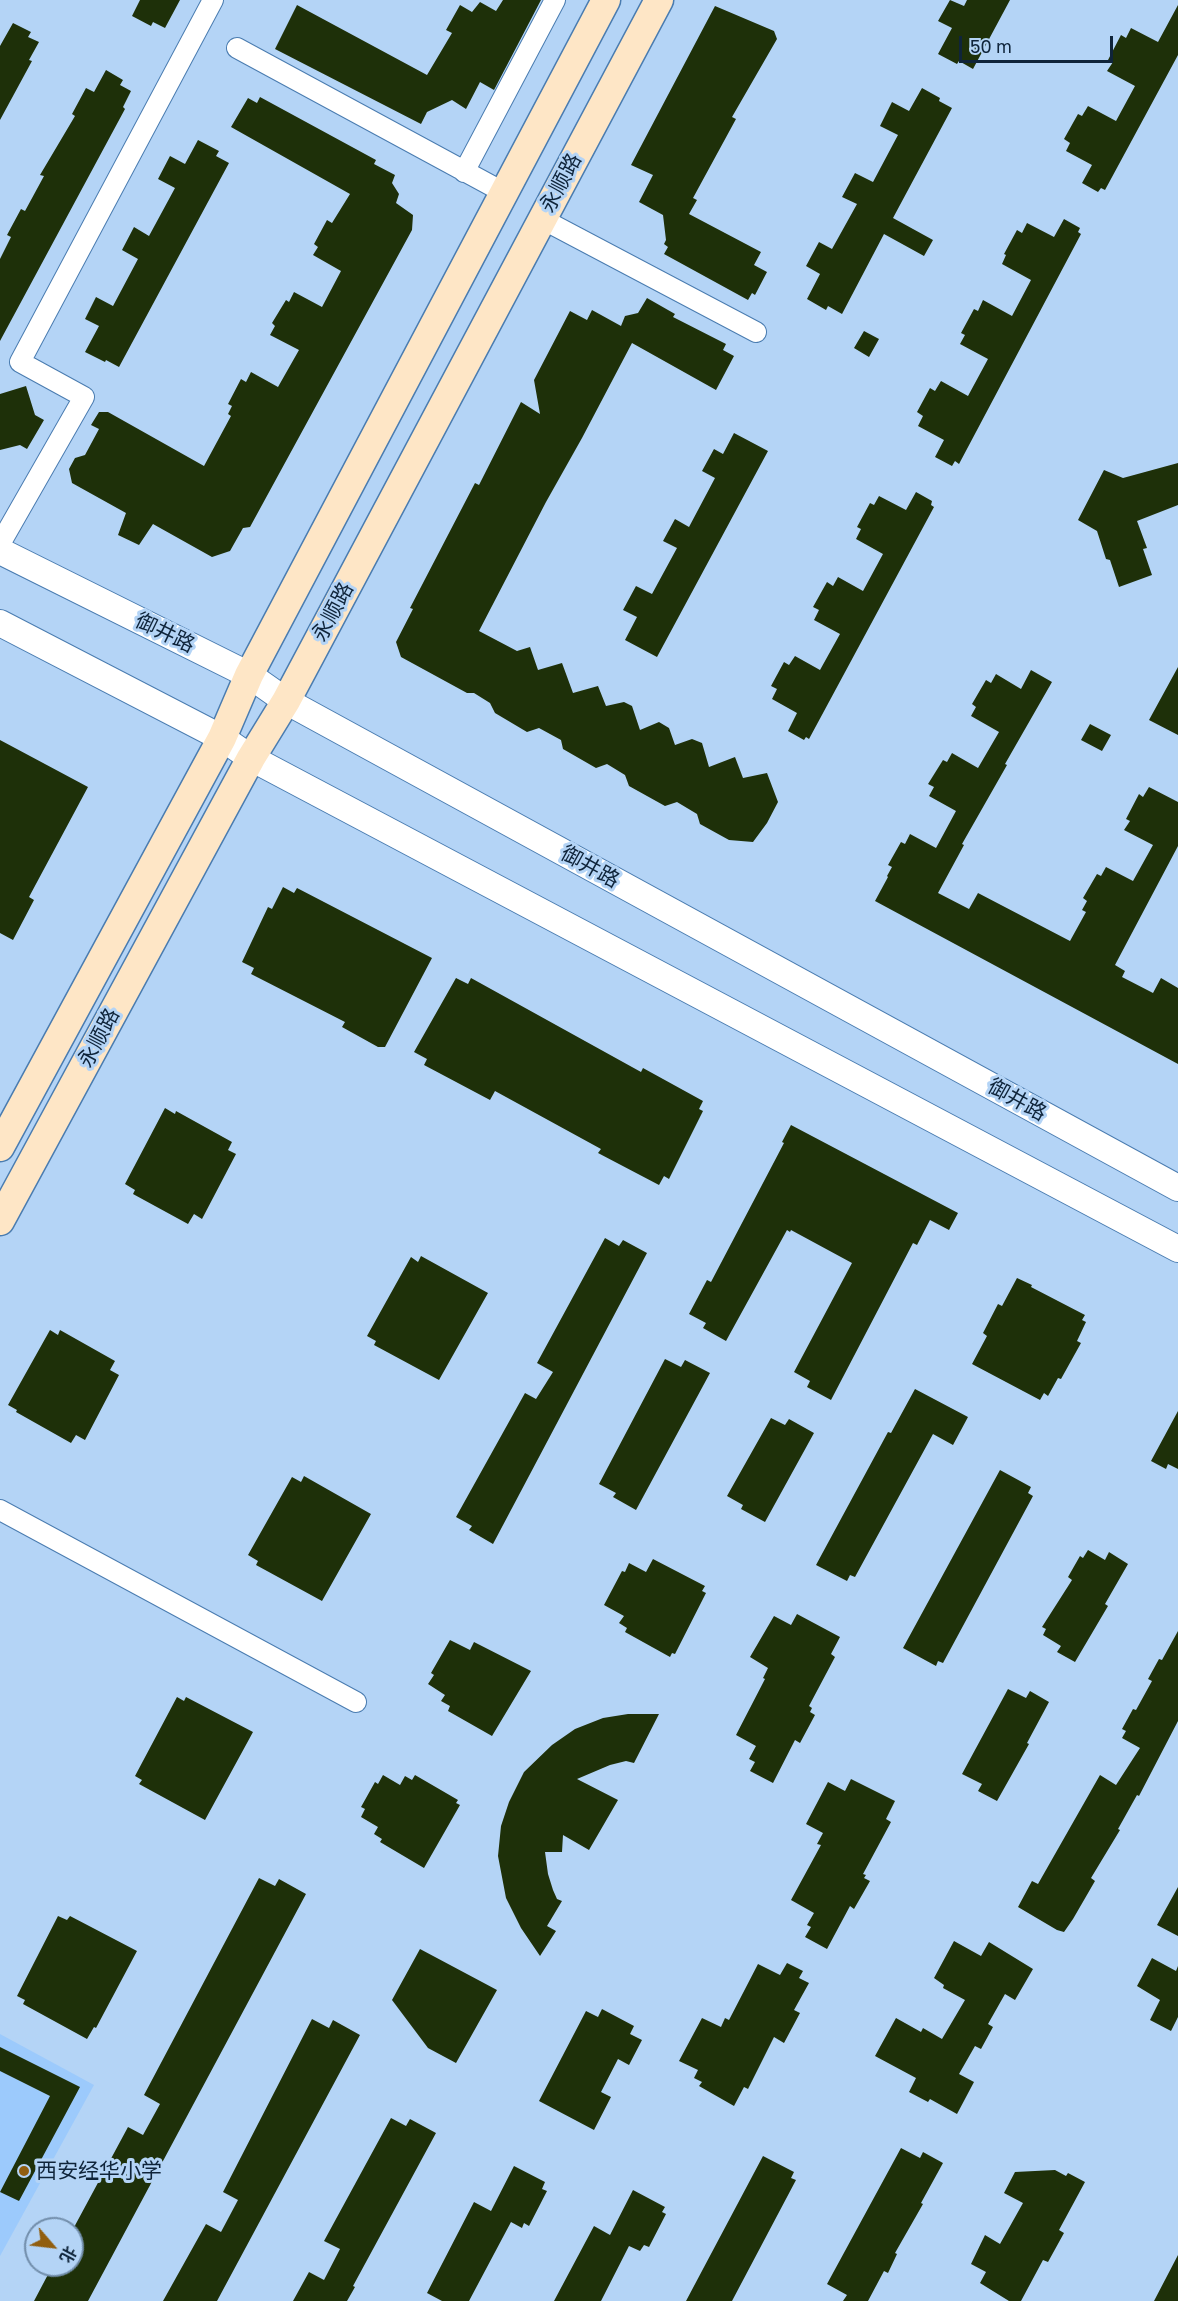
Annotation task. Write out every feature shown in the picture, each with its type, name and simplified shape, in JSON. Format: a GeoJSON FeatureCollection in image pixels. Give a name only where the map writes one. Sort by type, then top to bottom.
{"type":"FeatureCollection","features":[{"type":"Feature","properties":{"kind":"main road","name":"永顺路"},"geometry":{"type":"LineString","coordinates":[[0,1147],[222,738],[249,675],[606,0]]}},
{"type":"Feature","properties":{"kind":"main road","name":"永顺路"},"geometry":{"type":"LineString","coordinates":[[0,1221],[251,758],[286,701],[659,0]]}},
{"type":"Feature","properties":{"kind":"street"},"geometry":{"type":"LineString","coordinates":[[0,544],[84,397],[20,362],[213,0]]}},
{"type":"Feature","properties":{"kind":"street"},"geometry":{"type":"LineString","coordinates":[[464,172],[555,0]]}},
{"type":"Feature","properties":{"kind":"street"},"geometry":{"type":"LineString","coordinates":[[237,48],[503,192]]}},
{"type":"Feature","properties":{"kind":"street"},"geometry":{"type":"LineString","coordinates":[[542,219],[756,332]]}},
{"type":"Feature","properties":{"kind":"street","name":"御井路"},"geometry":{"type":"LineString","coordinates":[[0,551],[249,675],[286,701],[1178,1188]]}},
{"type":"Feature","properties":{"kind":"street"},"geometry":{"type":"LineString","coordinates":[[0,623],[222,738],[251,758],[1178,1249]]}},
{"type":"Feature","properties":{"kind":"street"},"geometry":{"type":"LineString","coordinates":[[0,1510],[356,1702]]}},
{"type":"Feature","properties":{"kind":"shaded area","name":"西安经华小学"},"geometry":{"type":"Polygon","coordinates":[[[0,2034],[94,2085],[0,2256],[0,2034]]]}},
{"type":"Feature","properties":{"kind":"building"},"geometry":{"type":"Polygon","coordinates":[[[140,0],[180,0],[165,28],[153,22],[151,26],[132,16],[140,0]]]}},
{"type":"Feature","properties":{"kind":"building"},"geometry":{"type":"Polygon","coordinates":[[[503,0],[541,0],[494,90],[480,82],[466,109],[452,100],[427,112],[421,124],[275,49],[297,5],[427,75],[452,33],[446,30],[460,5],[472,12],[480,2],[496,11],[503,0]]]}},
{"type":"Feature","properties":{"kind":"building"},"geometry":{"type":"Polygon","coordinates":[[[950,0],[964,6],[967,0],[1010,0],[973,69],[959,61],[957,64],[938,54],[952,28],[938,21],[950,0]]]}},
{"type":"Feature","properties":{"kind":"building"},"geometry":{"type":"Polygon","coordinates":[[[1178,5],[1178,55],[1105,190],[1101,188],[1098,192],[1082,183],[1092,165],[1066,151],[1070,143],[1064,139],[1078,114],[1082,116],[1088,106],[1116,121],[1135,86],[1107,71],[1113,62],[1108,60],[1121,35],[1126,38],[1131,28],[1158,42],[1178,5]]]}},
{"type":"Feature","properties":{"kind":"building"},"geometry":{"type":"Polygon","coordinates":[[[715,6],[774,31],[777,39],[732,117],[736,119],[693,198],[697,200],[689,214],[761,252],[754,265],[767,272],[755,295],[752,293],[748,300],[664,254],[668,247],[664,244],[666,240],[663,215],[639,202],[653,175],[631,165],[715,6]]]}},
{"type":"Feature","properties":{"kind":"building"},"geometry":{"type":"Polygon","coordinates":[[[13,23],[31,32],[28,37],[39,42],[29,60],[32,61],[0,120],[0,46],[13,23]]]}},
{"type":"Feature","properties":{"kind":"building"},"geometry":{"type":"Polygon","coordinates":[[[106,70],[123,80],[120,85],[131,91],[123,107],[125,109],[0,341],[0,259],[11,237],[7,235],[21,209],[25,211],[44,176],[40,175],[75,116],[72,114],[86,88],[94,92],[106,70]]]}},
{"type":"Feature","properties":{"kind":"building"},"geometry":{"type":"Polygon","coordinates":[[[922,88],[952,108],[893,218],[933,240],[924,256],[884,234],[842,314],[828,306],[826,310],[807,299],[820,274],[806,266],[819,242],[832,249],[857,204],[842,197],[855,173],[873,182],[898,135],[880,126],[892,102],[909,111],[922,88]]]}},
{"type":"Feature","properties":{"kind":"building"},"geometry":{"type":"Polygon","coordinates":[[[260,97],[376,160],[374,164],[395,175],[392,183],[399,194],[396,203],[413,215],[412,230],[250,527],[243,528],[230,551],[212,557],[153,524],[139,545],[118,535],[126,513],[72,483],[69,469],[75,458],[85,455],[99,429],[91,425],[99,412],[108,412],[204,466],[231,416],[228,414],[232,406],[228,404],[241,379],[246,382],[251,372],[278,387],[299,350],[270,335],[275,326],[272,323],[286,300],[289,302],[294,292],[322,307],[341,271],[313,255],[318,247],[314,244],[327,220],[332,223],[350,194],[231,127],[248,98],[257,103],[260,97]]]}},
{"type":"Feature","properties":{"kind":"building"},"geometry":{"type":"Polygon","coordinates":[[[198,140],[219,151],[216,156],[229,163],[119,367],[106,360],[105,362],[85,352],[99,326],[85,319],[96,297],[113,306],[138,259],[122,250],[134,227],[149,236],[175,188],[158,179],[170,156],[185,164],[198,140]]]}},
{"type":"Feature","properties":{"kind":"building"},"geometry":{"type":"Polygon","coordinates":[[[1064,219],[1080,228],[1078,232],[1081,234],[959,464],[955,461],[952,466],[935,457],[944,440],[918,426],[923,416],[917,412],[930,388],[935,391],[941,381],[968,396],[988,359],[960,344],[965,335],[961,333],[974,309],[978,311],[983,300],[1012,316],[1031,280],[1002,264],[1006,255],[1004,254],[1017,230],[1022,233],[1027,223],[1054,237],[1064,219]]]}},
{"type":"Feature","properties":{"kind":"building"},"geometry":{"type":"Polygon","coordinates":[[[647,298],[675,314],[673,317],[726,344],[723,350],[734,356],[716,390],[632,343],[479,631],[517,651],[530,647],[538,670],[562,663],[573,693],[598,686],[606,706],[624,702],[632,706],[640,730],[659,722],[669,728],[675,745],[692,739],[702,743],[709,767],[735,757],[743,778],[767,773],[778,802],[767,823],[753,842],[729,840],[700,824],[697,814],[677,802],[665,806],[629,786],[625,775],[607,764],[596,768],[563,749],[561,740],[539,728],[527,732],[495,713],[490,703],[474,693],[467,693],[401,657],[396,642],[413,609],[410,608],[475,483],[479,485],[521,402],[540,414],[534,380],[570,311],[587,320],[592,310],[621,326],[625,316],[638,313],[647,298]]]}},
{"type":"Feature","properties":{"kind":"building"},"geometry":{"type":"Polygon","coordinates":[[[864,331],[879,339],[869,357],[854,348],[864,331]]]}},
{"type":"Feature","properties":{"kind":"building"},"geometry":{"type":"Polygon","coordinates":[[[26,386],[35,415],[44,420],[27,449],[20,445],[0,450],[0,394],[26,386]]]}},
{"type":"Feature","properties":{"kind":"building"},"geometry":{"type":"Polygon","coordinates":[[[734,433],[768,451],[657,657],[625,640],[637,617],[623,610],[636,586],[652,594],[677,548],[663,541],[675,519],[689,527],[715,478],[702,471],[714,449],[723,454],[734,433]]]}},
{"type":"Feature","properties":{"kind":"building"},"geometry":{"type":"Polygon","coordinates":[[[1178,463],[1178,505],[1137,521],[1147,548],[1143,549],[1152,575],[1119,587],[1110,560],[1106,559],[1097,531],[1078,520],[1104,470],[1123,478],[1178,463]]]}},
{"type":"Feature","properties":{"kind":"building"},"geometry":{"type":"Polygon","coordinates":[[[916,492],[932,501],[931,505],[934,507],[809,739],[806,737],[804,740],[788,731],[797,713],[772,699],[777,689],[771,686],[784,662],[789,665],[795,656],[820,670],[840,634],[814,620],[819,610],[813,607],[827,582],[833,586],[838,577],[863,591],[883,554],[856,539],[861,529],[857,527],[870,503],[874,505],[879,496],[906,510],[916,492]]]}},
{"type":"Feature","properties":{"kind":"building"},"geometry":{"type":"Polygon","coordinates":[[[1178,667],[1178,735],[1149,720],[1178,667]]]}},
{"type":"Feature","properties":{"kind":"building"},"geometry":{"type":"Polygon","coordinates":[[[1031,670],[1052,682],[1005,764],[1007,765],[962,844],[964,845],[938,893],[969,909],[978,893],[1070,941],[1086,912],[1082,910],[1087,901],[1083,898],[1097,874],[1101,876],[1106,867],[1133,881],[1153,845],[1124,830],[1130,821],[1126,819],[1139,794],[1143,797],[1149,787],[1178,802],[1178,846],[1115,965],[1125,971],[1122,977],[1153,993],[1161,978],[1178,988],[1178,1064],[875,901],[892,867],[888,865],[901,842],[905,844],[910,834],[936,848],[956,811],[929,796],[934,787],[928,784],[943,760],[947,762],[952,753],[978,768],[999,732],[971,716],[976,707],[972,704],[986,680],[991,683],[996,674],[1021,689],[1031,670]]]}},
{"type":"Feature","properties":{"kind":"building"},"geometry":{"type":"Polygon","coordinates":[[[1090,724],[1111,735],[1102,751],[1081,740],[1090,724]]]}},
{"type":"Feature","properties":{"kind":"building"},"geometry":{"type":"Polygon","coordinates":[[[0,740],[88,787],[29,897],[34,900],[13,940],[0,933],[0,740]]]}},
{"type":"Feature","properties":{"kind":"building"},"geometry":{"type":"Polygon","coordinates":[[[283,887],[294,893],[297,888],[432,958],[385,1047],[378,1047],[342,1027],[345,1022],[251,974],[254,968],[242,962],[268,907],[272,909],[283,887]]]}},
{"type":"Feature","properties":{"kind":"building"},"geometry":{"type":"Polygon","coordinates":[[[456,978],[468,984],[471,978],[641,1072],[643,1068],[703,1101],[699,1109],[703,1111],[669,1179],[664,1176],[659,1185],[598,1153],[601,1149],[495,1091],[490,1100],[424,1065],[427,1059],[414,1052],[456,978]]]}},
{"type":"Feature","properties":{"kind":"building"},"geometry":{"type":"Polygon","coordinates":[[[165,1108],[175,1114],[176,1111],[232,1142],[228,1150],[236,1154],[202,1219],[194,1214],[188,1224],[133,1194],[135,1190],[125,1184],[165,1108]]]}},
{"type":"Feature","properties":{"kind":"building"},"geometry":{"type":"Polygon","coordinates":[[[791,1125],[958,1213],[949,1230],[930,1220],[917,1245],[913,1243],[831,1400],[807,1387],[810,1381],[794,1372],[852,1263],[791,1230],[790,1232],[787,1230],[726,1341],[703,1328],[706,1323],[689,1314],[707,1280],[711,1282],[784,1143],[782,1142],[791,1125]]]}},
{"type":"Feature","properties":{"kind":"building"},"geometry":{"type":"Polygon","coordinates":[[[605,1238],[619,1246],[623,1240],[647,1253],[493,1544],[469,1530],[472,1526],[456,1517],[525,1393],[536,1399],[553,1372],[537,1363],[605,1238]]]}},
{"type":"Feature","properties":{"kind":"building"},"geometry":{"type":"Polygon","coordinates":[[[421,1256],[488,1293],[439,1380],[374,1345],[376,1341],[367,1336],[411,1257],[418,1262],[421,1256]]]}},
{"type":"Feature","properties":{"kind":"building"},"geometry":{"type":"Polygon","coordinates":[[[1017,1278],[1085,1315],[1082,1320],[1086,1322],[1077,1341],[1081,1343],[1061,1379],[1058,1378],[1048,1396],[1044,1393],[1040,1400],[972,1364],[987,1336],[983,1333],[998,1304],[1002,1306],[1017,1278]]]}},
{"type":"Feature","properties":{"kind":"building"},"geometry":{"type":"Polygon","coordinates":[[[50,1330],[58,1335],[60,1330],[115,1361],[110,1370],[119,1375],[85,1440],[76,1435],[71,1443],[16,1412],[17,1410],[8,1405],[50,1330]]]}},
{"type":"Feature","properties":{"kind":"building"},"geometry":{"type":"Polygon","coordinates":[[[665,1359],[681,1367],[685,1360],[710,1373],[636,1510],[613,1497],[616,1493],[599,1484],[665,1359]]]}},
{"type":"Feature","properties":{"kind":"building"},"geometry":{"type":"Polygon","coordinates":[[[915,1389],[968,1417],[953,1445],[933,1434],[855,1577],[850,1575],[847,1581],[816,1565],[888,1432],[891,1433],[915,1389]]]}},
{"type":"Feature","properties":{"kind":"building"},"geometry":{"type":"Polygon","coordinates":[[[1178,1411],[1178,1469],[1168,1464],[1166,1469],[1151,1461],[1178,1411]]]}},
{"type":"Feature","properties":{"kind":"building"},"geometry":{"type":"Polygon","coordinates":[[[771,1418],[785,1425],[789,1419],[814,1433],[765,1522],[741,1509],[743,1505],[727,1496],[771,1418]]]}},
{"type":"Feature","properties":{"kind":"building"},"geometry":{"type":"Polygon","coordinates":[[[1000,1470],[1031,1487],[1028,1493],[1033,1496],[943,1663],[938,1661],[936,1666],[903,1648],[1000,1470]]]}},
{"type":"Feature","properties":{"kind":"building"},"geometry":{"type":"Polygon","coordinates":[[[304,1476],[371,1514],[322,1601],[256,1565],[258,1561],[248,1555],[292,1477],[301,1482],[304,1476]]]}},
{"type":"Feature","properties":{"kind":"building"},"geometry":{"type":"Polygon","coordinates":[[[1088,1550],[1105,1560],[1109,1552],[1128,1564],[1105,1604],[1108,1606],[1075,1662],[1057,1652],[1061,1646],[1043,1635],[1046,1629],[1042,1627],[1072,1580],[1068,1577],[1080,1556],[1083,1558],[1088,1550]]]}},
{"type":"Feature","properties":{"kind":"building"},"geometry":{"type":"Polygon","coordinates":[[[653,1559],[705,1586],[702,1591],[706,1593],[675,1654],[672,1653],[670,1657],[625,1632],[627,1628],[619,1623],[624,1616],[604,1605],[622,1571],[625,1572],[629,1563],[646,1572],[653,1559]]]}},
{"type":"Feature","properties":{"kind":"building"},"geometry":{"type":"Polygon","coordinates":[[[797,1614],[840,1637],[831,1654],[835,1657],[809,1706],[812,1708],[810,1712],[815,1715],[800,1743],[795,1740],[773,1783],[750,1771],[755,1762],[749,1759],[756,1746],[736,1735],[765,1679],[763,1678],[768,1668],[750,1657],[774,1616],[791,1625],[797,1614]]]}},
{"type":"Feature","properties":{"kind":"building"},"geometry":{"type":"Polygon","coordinates":[[[1178,1631],[1178,1721],[1139,1796],[1137,1795],[1118,1829],[1120,1830],[1091,1878],[1095,1881],[1073,1919],[1064,1932],[1057,1930],[1018,1907],[1032,1881],[1038,1884],[1100,1775],[1116,1785],[1140,1748],[1122,1738],[1126,1731],[1122,1729],[1133,1709],[1136,1710],[1152,1681],[1148,1679],[1159,1659],[1162,1660],[1178,1631]]]}},
{"type":"Feature","properties":{"kind":"building"},"geometry":{"type":"Polygon","coordinates":[[[450,1640],[470,1650],[474,1642],[531,1671],[492,1736],[448,1711],[450,1706],[441,1701],[445,1695],[428,1684],[434,1675],[431,1673],[450,1640]]]}},
{"type":"Feature","properties":{"kind":"building"},"geometry":{"type":"Polygon","coordinates":[[[1008,1689],[1026,1698],[1030,1691],[1049,1702],[1027,1743],[1029,1744],[997,1801],[978,1791],[982,1784],[962,1774],[1008,1689]]]}},
{"type":"Feature","properties":{"kind":"building"},"geometry":{"type":"Polygon","coordinates":[[[177,1697],[184,1701],[186,1697],[253,1732],[205,1820],[139,1784],[142,1780],[135,1776],[177,1697]]]}},
{"type":"Feature","properties":{"kind":"building"},"geometry":{"type":"Polygon","coordinates":[[[628,1714],[659,1714],[634,1763],[626,1761],[610,1765],[577,1779],[618,1800],[589,1850],[563,1835],[562,1852],[545,1852],[553,1890],[557,1899],[562,1901],[547,1926],[556,1931],[540,1956],[521,1928],[506,1898],[498,1856],[501,1826],[509,1802],[524,1772],[552,1745],[575,1729],[603,1718],[628,1714]]]}},
{"type":"Feature","properties":{"kind":"building"},"geometry":{"type":"Polygon","coordinates":[[[383,1775],[400,1785],[405,1776],[412,1780],[415,1775],[458,1800],[456,1803],[460,1805],[424,1868],[380,1842],[382,1839],[374,1834],[378,1827],[361,1817],[365,1809],[361,1807],[375,1782],[378,1784],[383,1775]]]}},
{"type":"Feature","properties":{"kind":"building"},"geometry":{"type":"Polygon","coordinates":[[[851,1779],[895,1801],[886,1819],[891,1822],[863,1874],[866,1875],[864,1878],[870,1881],[854,1909],[850,1906],[827,1949],[805,1937],[811,1927],[807,1925],[814,1913],[791,1900],[821,1845],[817,1844],[823,1833],[806,1824],[828,1782],[845,1791],[851,1779]]]}},
{"type":"Feature","properties":{"kind":"building"},"geometry":{"type":"Polygon","coordinates":[[[259,1878],[275,1886],[279,1879],[306,1894],[88,2301],[34,2301],[47,2277],[84,2277],[84,2217],[80,2217],[128,2127],[143,2135],[160,2104],[144,2095],[259,1878]]]}},
{"type":"Feature","properties":{"kind":"building"},"geometry":{"type":"Polygon","coordinates":[[[1178,1887],[1178,1936],[1157,1925],[1178,1887]]]}},
{"type":"Feature","properties":{"kind":"building"},"geometry":{"type":"Polygon","coordinates":[[[58,1916],[67,1920],[70,1916],[137,1951],[96,2028],[94,2027],[87,2039],[23,2004],[25,2000],[17,1996],[58,1916]]]}},
{"type":"Feature","properties":{"kind":"building"},"geometry":{"type":"Polygon","coordinates":[[[954,1941],[981,1956],[989,1942],[1033,1969],[1015,2000],[1005,1994],[988,2024],[993,2027],[981,2049],[975,2046],[959,2074],[974,2082],[957,2114],[930,2099],[928,2102],[909,2092],[916,2078],[875,2056],[896,2018],[921,2032],[923,2028],[942,2039],[965,2000],[943,1988],[944,1985],[934,1978],[954,1941]]]}},
{"type":"Feature","properties":{"kind":"building"},"geometry":{"type":"Polygon","coordinates":[[[420,1949],[497,1990],[456,2063],[428,2048],[392,2000],[420,1949]]]}},
{"type":"Feature","properties":{"kind":"building"},"geometry":{"type":"Polygon","coordinates":[[[1152,1958],[1176,1971],[1178,1966],[1178,2017],[1171,2031],[1150,2020],[1160,2000],[1137,1986],[1152,1958]]]}},
{"type":"Feature","properties":{"kind":"building"},"geometry":{"type":"Polygon","coordinates":[[[787,1963],[803,1971],[799,1978],[809,1983],[794,2010],[800,2013],[784,2043],[774,2037],[748,2089],[744,2087],[734,2106],[699,2086],[702,2082],[694,2078],[698,2070],[679,2061],[702,2018],[721,2027],[725,2018],[729,2020],[758,1964],[780,1975],[787,1963]]]}},
{"type":"Feature","properties":{"kind":"building"},"geometry":{"type":"Polygon","coordinates":[[[602,2009],[634,2026],[630,2034],[642,2040],[629,2065],[618,2059],[601,2092],[611,2097],[594,2130],[539,2101],[586,2011],[598,2017],[602,2009]]]}},
{"type":"Feature","properties":{"kind":"building"},"geometry":{"type":"Polygon","coordinates":[[[312,2019],[329,2028],[333,2020],[360,2035],[217,2301],[163,2301],[206,2224],[221,2232],[238,2200],[223,2192],[312,2019]]]}},
{"type":"Feature","properties":{"kind":"building"},"geometry":{"type":"Polygon","coordinates":[[[0,2047],[80,2087],[19,2201],[0,2192],[50,2096],[0,2071],[0,2047]]]}},
{"type":"Feature","properties":{"kind":"building"},"geometry":{"type":"Polygon","coordinates":[[[391,2118],[406,2126],[410,2119],[436,2133],[353,2286],[355,2287],[347,2301],[293,2301],[309,2272],[324,2280],[340,2249],[324,2241],[391,2118]]]}},
{"type":"Feature","properties":{"kind":"building"},"geometry":{"type":"Polygon","coordinates":[[[901,2148],[920,2158],[923,2152],[943,2163],[895,2253],[897,2254],[888,2273],[884,2271],[868,2301],[843,2301],[847,2295],[827,2284],[901,2148]]]}},
{"type":"Feature","properties":{"kind":"building"},"geometry":{"type":"Polygon","coordinates":[[[763,2156],[794,2172],[791,2178],[796,2180],[732,2301],[686,2301],[763,2156]]]}},
{"type":"Feature","properties":{"kind":"building"},"geometry":{"type":"Polygon","coordinates":[[[514,2166],[545,2182],[542,2189],[547,2191],[529,2226],[524,2223],[522,2228],[511,2222],[469,2301],[442,2301],[427,2293],[474,2202],[491,2211],[514,2166]]]}},
{"type":"Feature","properties":{"kind":"building"},"geometry":{"type":"Polygon","coordinates":[[[1055,2170],[1066,2176],[1068,2173],[1085,2182],[1059,2230],[1064,2233],[1048,2262],[1043,2260],[1021,2301],[1009,2301],[980,2283],[986,2272],[971,2264],[985,2235],[1000,2244],[1023,2203],[1004,2193],[1015,2172],[1055,2170]]]}},
{"type":"Feature","properties":{"kind":"building"},"geometry":{"type":"Polygon","coordinates":[[[633,2190],[665,2207],[662,2212],[666,2214],[649,2247],[644,2245],[640,2251],[629,2246],[601,2301],[554,2301],[594,2226],[610,2235],[633,2190]]]}},
{"type":"Feature","properties":{"kind":"building"},"geometry":{"type":"Polygon","coordinates":[[[1178,2255],[1178,2301],[1154,2301],[1178,2255]]]}},
{"type":"Feature","properties":{"kind":"place","name":"西安经华小学"},"geometry":{"type":"Point","coordinates":[24,2171]}}]}
